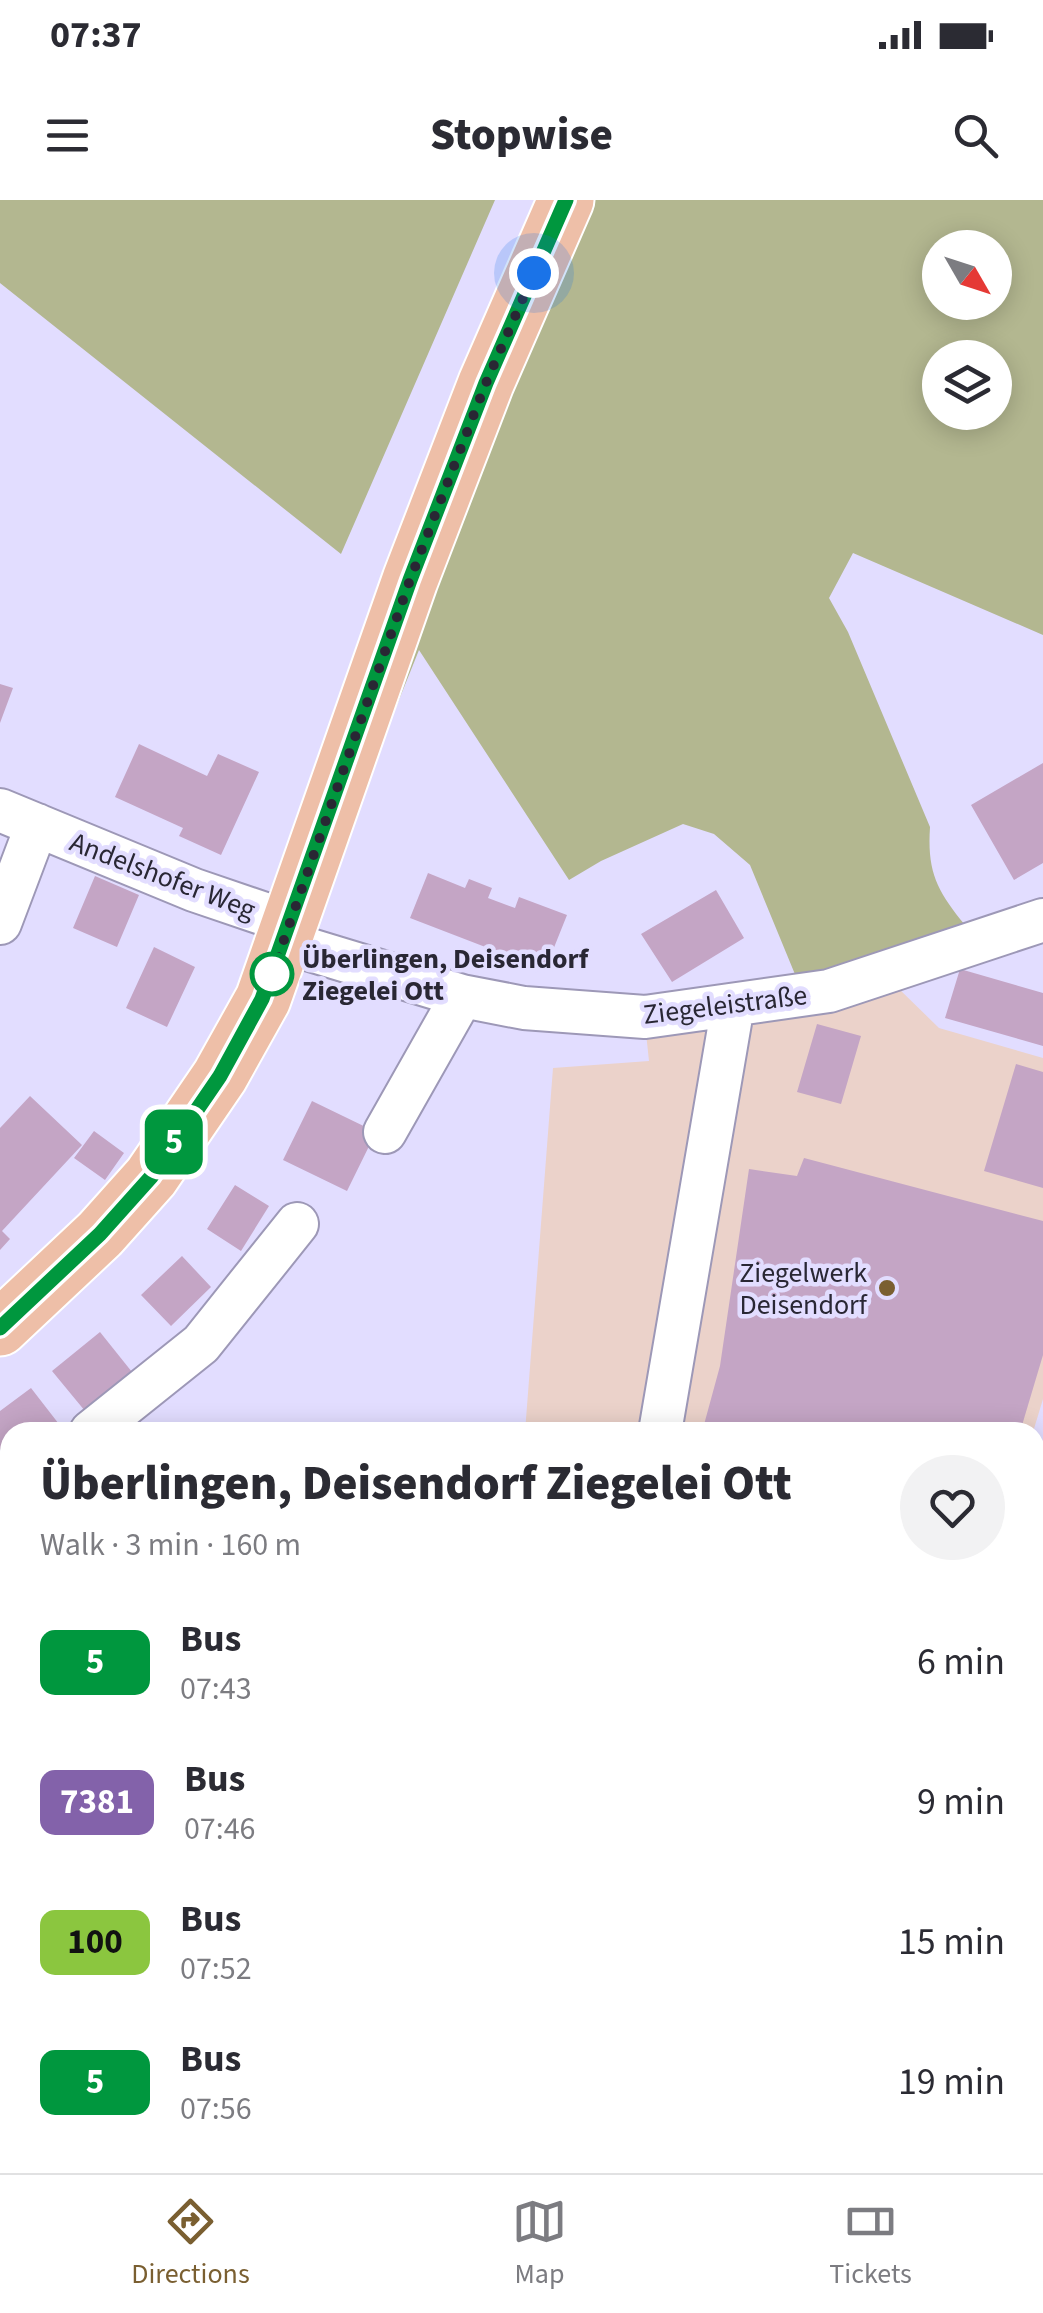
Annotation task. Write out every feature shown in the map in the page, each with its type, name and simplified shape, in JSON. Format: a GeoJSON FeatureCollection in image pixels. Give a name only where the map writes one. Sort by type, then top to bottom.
{"type":"FeatureCollection","features":[{"type":"Feature","properties":{"kind":"main road"},"geometry":{"type":"LineString","coordinates":[[0,1328],[100,1234],[151,1177],[220,1076],[262,999],[410,580],[486,383],[566,200]]}},
{"type":"Feature","properties":{"kind":"street","name":"Andelshofer Weg"},"geometry":{"type":"LineString","coordinates":[[0,923],[18,817],[287,933]]}},
{"type":"Feature","properties":{"kind":"street","name":"Ziegeleistraße"},"geometry":{"type":"LineString","coordinates":[[287,933],[462,996],[524,1008],[645,1017],[829,992],[1043,920]]}},
{"type":"Feature","properties":{"kind":"street"},"geometry":{"type":"LineString","coordinates":[[386,1132],[462,996]]}},
{"type":"Feature","properties":{"kind":"street"},"geometry":{"type":"LineString","coordinates":[[662,1422],[733,1005]]}},
{"type":"Feature","properties":{"kind":"street"},"geometry":{"type":"LineString","coordinates":[[104,1422],[201,1344],[297,1224]]}},
{"type":"Feature","properties":{"kind":"shaded area"},"geometry":{"type":"Polygon","coordinates":[[[895,985],[939,1028],[1043,1058],[1043,1399],[1036,1422],[526,1422],[553,1068],[649,1061],[646,1033],[895,985]]]}},
{"type":"Feature","properties":{"kind":"green space"},"geometry":{"type":"Polygon","coordinates":[[[0,200],[495,200],[341,554],[0,283],[0,200]]]}},
{"type":"Feature","properties":{"kind":"green space"},"geometry":{"type":"Polygon","coordinates":[[[587,200],[1043,200],[1043,635],[853,553],[829,598],[848,632],[930,827],[930,857],[936,880],[965,925],[799,984],[750,865],[714,834],[683,824],[569,880],[419,650],[329,874],[351,793],[587,200]]]}},
{"type":"Feature","properties":{"kind":"building"},"geometry":{"type":"Polygon","coordinates":[[[0,684],[13,688],[0,723],[0,684]]]}},
{"type":"Feature","properties":{"kind":"building"},"geometry":{"type":"Polygon","coordinates":[[[139,744],[207,776],[218,754],[259,772],[221,855],[179,836],[183,828],[115,797],[139,744]]]}},
{"type":"Feature","properties":{"kind":"building"},"geometry":{"type":"Polygon","coordinates":[[[1043,763],[1043,863],[1014,880],[971,805],[1043,763]]]}},
{"type":"Feature","properties":{"kind":"building"},"geometry":{"type":"Polygon","coordinates":[[[428,873],[465,888],[469,879],[492,888],[488,898],[515,908],[519,897],[567,915],[545,970],[410,918],[428,873]]]}},
{"type":"Feature","properties":{"kind":"building"},"geometry":{"type":"Polygon","coordinates":[[[95,876],[139,895],[117,947],[73,928],[95,876]]]}},
{"type":"Feature","properties":{"kind":"building"},"geometry":{"type":"Polygon","coordinates":[[[716,890],[744,938],[672,982],[641,934],[716,890]]]}},
{"type":"Feature","properties":{"kind":"building"},"geometry":{"type":"Polygon","coordinates":[[[154,947],[195,967],[167,1027],[126,1008],[154,947]]]}},
{"type":"Feature","properties":{"kind":"building"},"geometry":{"type":"Polygon","coordinates":[[[960,969],[1043,993],[1043,1046],[945,1018],[960,969]]]}},
{"type":"Feature","properties":{"kind":"building"},"geometry":{"type":"Polygon","coordinates":[[[817,1024],[861,1036],[841,1104],[797,1092],[817,1024]]]}},
{"type":"Feature","properties":{"kind":"building"},"geometry":{"type":"Polygon","coordinates":[[[1016,1064],[1043,1072],[1043,1188],[984,1171],[1016,1064]]]}},
{"type":"Feature","properties":{"kind":"building"},"geometry":{"type":"Polygon","coordinates":[[[30,1096],[82,1145],[2,1231],[10,1239],[0,1250],[0,1128],[30,1096]]]}},
{"type":"Feature","properties":{"kind":"building"},"geometry":{"type":"Polygon","coordinates":[[[312,1101],[376,1132],[347,1191],[283,1160],[312,1101]]]}},
{"type":"Feature","properties":{"kind":"building"},"geometry":{"type":"Polygon","coordinates":[[[94,1131],[124,1153],[105,1180],[74,1158],[94,1131]]]}},
{"type":"Feature","properties":{"kind":"building","name":"Ziegelwerk Deisendorf"},"geometry":{"type":"Polygon","coordinates":[[[804,1158],[1043,1221],[1043,1355],[1023,1422],[705,1422],[720,1366],[749,1169],[797,1176],[804,1158]]]}},
{"type":"Feature","properties":{"kind":"building"},"geometry":{"type":"Polygon","coordinates":[[[235,1185],[269,1206],[241,1251],[207,1229],[235,1185]]]}},
{"type":"Feature","properties":{"kind":"building"},"geometry":{"type":"Polygon","coordinates":[[[182,1256],[211,1287],[171,1326],[141,1295],[182,1256]]]}},
{"type":"Feature","properties":{"kind":"building"},"geometry":{"type":"Polygon","coordinates":[[[100,1332],[132,1372],[85,1411],[52,1371],[100,1332]]]}},
{"type":"Feature","properties":{"kind":"building"},"geometry":{"type":"Polygon","coordinates":[[[31,1388],[57,1422],[0,1422],[0,1411],[31,1388]]]}},
{"type":"Feature","properties":{"kind":"bus line","name":"5"},"geometry":{"type":"LineString","coordinates":[[0,1328],[100,1234],[151,1177],[220,1076],[262,999],[410,580],[486,383],[566,200]]}},
{"type":"Feature","properties":{"kind":"place","name":"Überlingen, Deisendorf Ziegelei Ott"},"geometry":{"type":"Point","coordinates":[272,974]}},
{"type":"Feature","properties":{"kind":"place","name":"Ziegelwerk Deisendorf"},"geometry":{"type":"Point","coordinates":[887,1288]}},
{"type":"Feature","properties":{"kind":"route"},"geometry":{"type":"LineString","coordinates":[[272,974],[410,580],[486,383],[534,273]]}}]}
